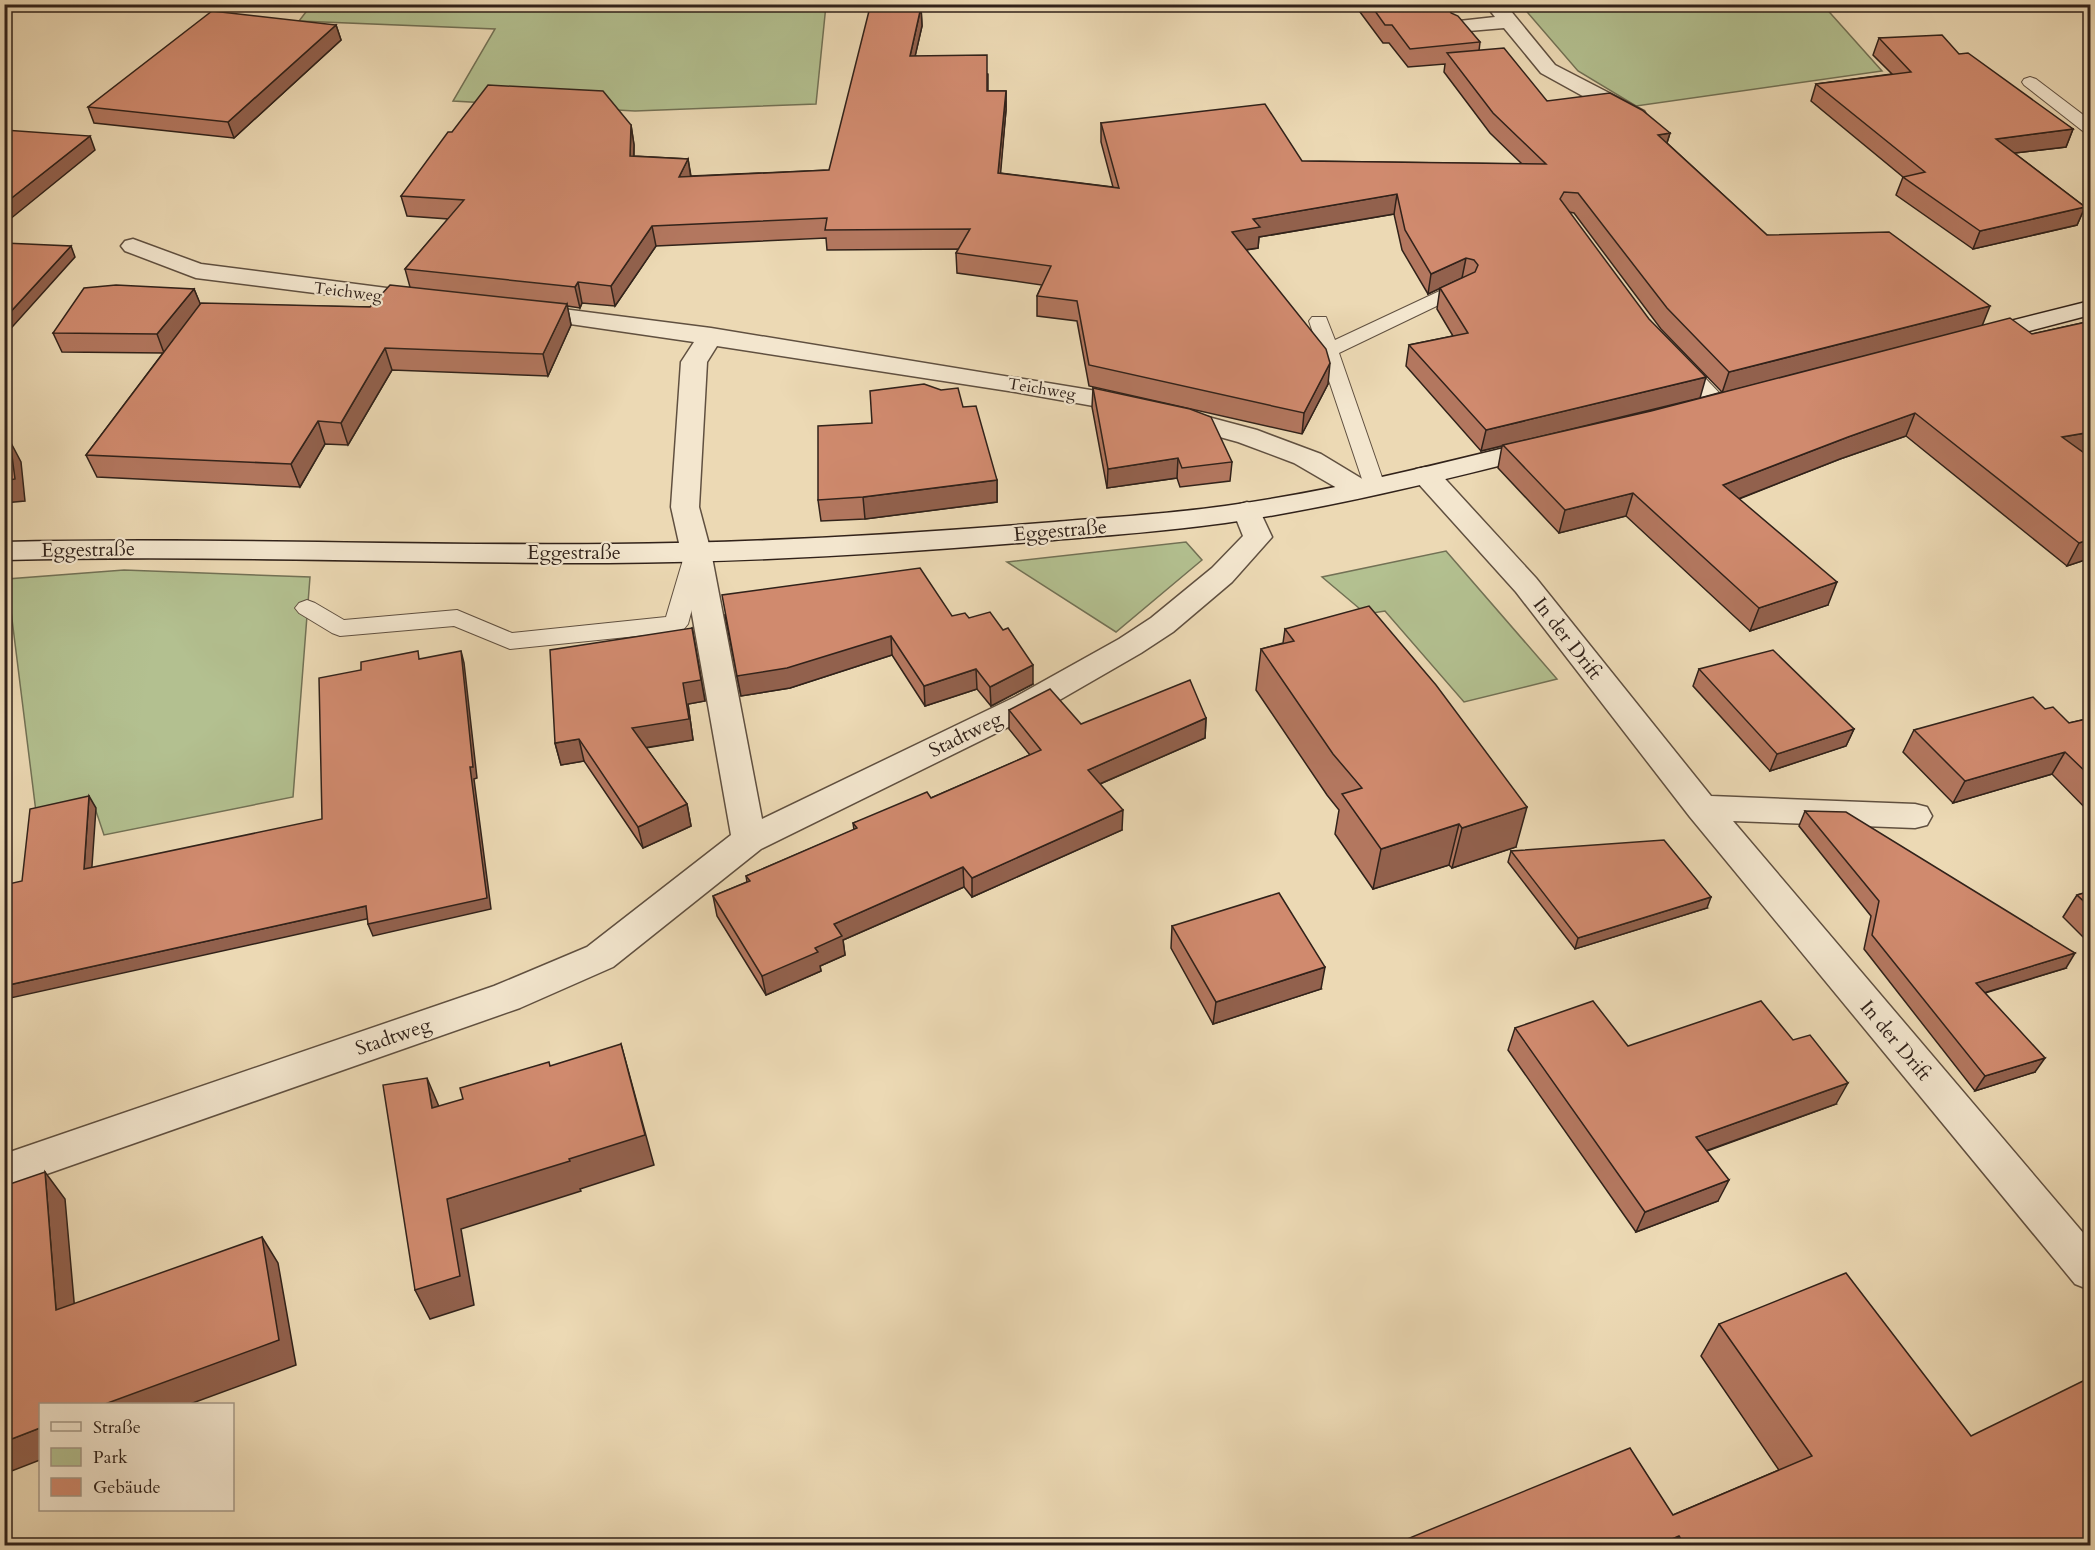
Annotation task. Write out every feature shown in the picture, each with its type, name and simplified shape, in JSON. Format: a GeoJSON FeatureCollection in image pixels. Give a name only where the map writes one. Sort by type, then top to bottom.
{"type":"FeatureCollection","features":[{"type":"Feature","properties":{"kind":"street"},"geometry":{"type":"LineString","coordinates":[[1494,4],[1548,69],[1652,126]]}},
{"type":"Feature","properties":{"kind":"street"},"geometry":{"type":"LineString","coordinates":[[1456,27],[1509,22]]}},
{"type":"Feature","properties":{"kind":"street","name":"Teichweg"},"geometry":{"type":"LineString","coordinates":[[133,246],[195,272],[444,302]]}},
{"type":"Feature","properties":{"kind":"street","name":"Teichweg"},"geometry":{"type":"LineString","coordinates":[[501,308],[591,318],[836,358],[1065,391],[1196,420],[1306,458],[1366,488]]}},
{"type":"Feature","properties":{"kind":"street"},"geometry":{"type":"LineString","coordinates":[[1954,343],[2091,308]]}},
{"type":"Feature","properties":{"kind":"street"},"geometry":{"type":"LineString","coordinates":[[711,336],[694,362],[685,507],[696,552],[749,840]]}},
{"type":"Feature","properties":{"kind":"street"},"geometry":{"type":"LineString","coordinates":[[1688,412],[1731,401]]}},
{"type":"Feature","properties":{"kind":"street","name":"Eggestraße"},"geometry":{"type":"LineString","coordinates":[[4,551],[117,547],[696,552],[855,546],[1171,520],[1247,511],[1426,475],[1565,442]]}},
{"type":"Feature","properties":{"kind":"street","name":"In der Drift"},"geometry":{"type":"LineString","coordinates":[[1426,475],[1526,585],[1702,808],[2091,1271]]}},
{"type":"Feature","properties":{"kind":"street","name":"Stadtweg"},"geometry":{"type":"LineString","coordinates":[[4,1172],[507,997],[600,957],[749,840],[1026,705],[1130,646],[1162,625],[1222,576],[1258,537],[1247,511]]}},
{"type":"Feature","properties":{"kind":"street"},"geometry":{"type":"LineString","coordinates":[[1702,808],[1915,816]]}},
{"type":"Feature","properties":{"kind":"lane"},"geometry":{"type":"LineString","coordinates":[[2030,82],[2091,128]]}},
{"type":"Feature","properties":{"kind":"lane"},"geometry":{"type":"LineString","coordinates":[[1329,350],[1463,286]]}},
{"type":"Feature","properties":{"kind":"lane"},"geometry":{"type":"LineString","coordinates":[[1319,321],[1366,488]]}},
{"type":"Feature","properties":{"kind":"lane"},"geometry":{"type":"LineString","coordinates":[[1667,350],[1731,401]]}},
{"type":"Feature","properties":{"kind":"lane"},"geometry":{"type":"LineString","coordinates":[[307,608],[340,628],[457,618],[510,641],[676,624],[696,552]]}},
{"type":"Feature","properties":{"kind":"green space"},"geometry":{"type":"Polygon","coordinates":[[[312,4],[826,5],[816,104],[635,111],[453,101],[495,29],[299,21],[312,4]]]}},
{"type":"Feature","properties":{"kind":"green space"},"geometry":{"type":"Polygon","coordinates":[[[1521,5],[1823,5],[1882,71],[1636,106],[1578,71],[1521,5]]]}},
{"type":"Feature","properties":{"kind":"green space"},"geometry":{"type":"Polygon","coordinates":[[[1186,542],[1202,560],[1116,632],[1007,562],[1186,542]]]}},
{"type":"Feature","properties":{"kind":"green space"},"geometry":{"type":"Polygon","coordinates":[[[1446,551],[1557,679],[1464,702],[1385,611],[1366,614],[1322,577],[1446,551]]]}},
{"type":"Feature","properties":{"kind":"green space"},"geometry":{"type":"Polygon","coordinates":[[[124,570],[310,577],[293,797],[104,835],[95,808],[37,820],[7,579],[124,570]]]}},
{"type":"Feature","properties":{"kind":"building"},"geometry":{"type":"Polygon","coordinates":[[[1370,4],[1448,4],[1451,13],[1458,16],[1480,42],[1410,49],[1392,25],[1385,25],[1370,4]]]}},
{"type":"Feature","properties":{"kind":"building"},"geometry":{"type":"Polygon","coordinates":[[[870,7],[921,7],[910,56],[987,55],[987,91],[1006,91],[998,173],[1119,188],[1101,123],[1265,104],[1302,161],[1546,164],[1493,113],[1447,53],[1504,48],[1547,101],[1610,93],[1642,110],[1670,133],[1658,135],[1767,235],[1889,232],[1990,306],[1729,372],[1667,308],[1578,193],[1564,192],[1560,199],[1649,319],[1706,377],[1486,430],[1409,345],[1468,333],[1440,288],[1475,272],[1478,265],[1474,260],[1466,258],[1431,274],[1405,230],[1397,194],[1253,219],[1260,227],[1232,232],[1326,349],[1330,363],[1304,413],[1089,365],[1077,301],[1037,296],[1051,266],[956,253],[970,229],[825,230],[827,218],[652,226],[611,286],[578,282],[575,287],[405,269],[464,200],[401,196],[448,132],[452,132],[488,85],[603,91],[631,125],[630,156],[688,159],[679,177],[829,170],[870,7]]]}},
{"type":"Feature","properties":{"kind":"building"},"geometry":{"type":"Polygon","coordinates":[[[212,11],[336,25],[228,122],[88,107],[212,11]]]}},
{"type":"Feature","properties":{"kind":"building"},"geometry":{"type":"Polygon","coordinates":[[[1942,35],[1959,54],[1968,53],[2073,129],[1996,139],[2085,207],[1980,231],[1903,177],[1925,172],[1816,84],[1911,72],[1879,38],[1942,35]]]}},
{"type":"Feature","properties":{"kind":"building"},"geometry":{"type":"Polygon","coordinates":[[[4,130],[90,136],[4,204],[4,130]]]}},
{"type":"Feature","properties":{"kind":"building"},"geometry":{"type":"Polygon","coordinates":[[[4,243],[71,246],[4,319],[4,243]]]}},
{"type":"Feature","properties":{"kind":"building"},"geometry":{"type":"Polygon","coordinates":[[[116,285],[194,289],[157,334],[53,333],[84,288],[116,285]]]}},
{"type":"Feature","properties":{"kind":"building"},"geometry":{"type":"Polygon","coordinates":[[[390,285],[567,304],[543,354],[385,348],[341,423],[318,421],[291,464],[86,455],[201,303],[370,307],[390,285]]]}},
{"type":"Feature","properties":{"kind":"building"},"geometry":{"type":"Polygon","coordinates":[[[2010,318],[2032,334],[2091,321],[2091,432],[2062,437],[2091,458],[2091,539],[2079,543],[1915,413],[1723,485],[1837,582],[1759,608],[1633,493],[1565,510],[1503,445],[1651,411],[2010,318]]]}},
{"type":"Feature","properties":{"kind":"building"},"geometry":{"type":"Polygon","coordinates":[[[924,384],[941,390],[958,388],[963,407],[976,406],[997,480],[863,497],[818,500],[818,426],[872,423],[870,391],[924,384]]]}},
{"type":"Feature","properties":{"kind":"building"},"geometry":{"type":"Polygon","coordinates":[[[1093,388],[1190,409],[1211,417],[1232,462],[1182,468],[1178,458],[1108,469],[1093,388]]]}},
{"type":"Feature","properties":{"kind":"building"},"geometry":{"type":"Polygon","coordinates":[[[4,441],[10,441],[15,479],[4,481],[4,441]]]}},
{"type":"Feature","properties":{"kind":"building"},"geometry":{"type":"Polygon","coordinates":[[[920,568],[952,616],[965,613],[969,618],[990,612],[1003,630],[1008,628],[1033,665],[990,687],[976,669],[924,686],[891,636],[787,668],[737,676],[722,595],[920,568]]]}},
{"type":"Feature","properties":{"kind":"building"},"geometry":{"type":"Polygon","coordinates":[[[1369,606],[1436,685],[1527,807],[1462,828],[1459,824],[1381,849],[1342,794],[1362,788],[1333,754],[1261,649],[1294,641],[1285,629],[1369,606]]]}},
{"type":"Feature","properties":{"kind":"building"},"geometry":{"type":"Polygon","coordinates":[[[692,628],[701,680],[683,683],[689,719],[632,728],[687,804],[638,827],[579,739],[555,743],[550,650],[692,628]]]}},
{"type":"Feature","properties":{"kind":"building"},"geometry":{"type":"Polygon","coordinates":[[[1773,650],[1854,729],[1777,754],[1699,669],[1773,650]]]}},
{"type":"Feature","properties":{"kind":"building"},"geometry":{"type":"Polygon","coordinates":[[[418,651],[419,659],[461,651],[473,767],[470,767],[487,898],[368,924],[366,906],[4,986],[4,885],[22,881],[30,809],[89,796],[84,869],[322,819],[319,678],[361,670],[361,662],[418,651]]]}},
{"type":"Feature","properties":{"kind":"building"},"geometry":{"type":"Polygon","coordinates":[[[1190,680],[1206,718],[1088,770],[1123,810],[972,878],[963,867],[834,924],[842,936],[815,948],[818,952],[762,976],[713,896],[750,881],[746,876],[857,828],[853,823],[927,792],[931,798],[1041,750],[1009,710],[1050,689],[1081,724],[1190,680]]]}},
{"type":"Feature","properties":{"kind":"building"},"geometry":{"type":"Polygon","coordinates":[[[2033,697],[2045,709],[2053,707],[2069,723],[2091,718],[2091,777],[2065,752],[1965,781],[1914,730],[2033,697]]]}},
{"type":"Feature","properties":{"kind":"building"},"geometry":{"type":"Polygon","coordinates":[[[1805,811],[1846,812],[2075,953],[1976,983],[2045,1058],[1985,1076],[1872,935],[1879,901],[1805,811]]]}},
{"type":"Feature","properties":{"kind":"building"},"geometry":{"type":"Polygon","coordinates":[[[1664,840],[1711,897],[1578,938],[1511,851],[1664,840]]]}},
{"type":"Feature","properties":{"kind":"building"},"geometry":{"type":"Polygon","coordinates":[[[2091,891],[2091,908],[2077,895],[2091,891]]]}},
{"type":"Feature","properties":{"kind":"building"},"geometry":{"type":"Polygon","coordinates":[[[1279,893],[1325,967],[1216,1002],[1172,926],[1279,893]]]}},
{"type":"Feature","properties":{"kind":"building"},"geometry":{"type":"Polygon","coordinates":[[[1593,1001],[1628,1046],[1761,1001],[1793,1040],[1810,1035],[1848,1083],[1696,1137],[1729,1180],[1645,1212],[1515,1028],[1593,1001]]]}},
{"type":"Feature","properties":{"kind":"building"},"geometry":{"type":"Polygon","coordinates":[[[621,1044],[645,1135],[447,1199],[460,1276],[415,1290],[383,1085],[427,1078],[432,1108],[463,1099],[460,1088],[549,1062],[550,1066],[621,1044]]]}},
{"type":"Feature","properties":{"kind":"building"},"geometry":{"type":"Polygon","coordinates":[[[45,1172],[56,1310],[262,1237],[279,1340],[108,1403],[39,1403],[39,1428],[4,1442],[4,1186],[45,1172]]]}},
{"type":"Feature","properties":{"kind":"building"},"geometry":{"type":"Polygon","coordinates":[[[1846,1273],[1971,1436],[2083,1381],[2091,1390],[2091,1545],[1685,1545],[1679,1536],[1658,1545],[1411,1545],[1407,1539],[1630,1448],[1673,1515],[1812,1456],[1719,1324],[1846,1273]]]}}]}
